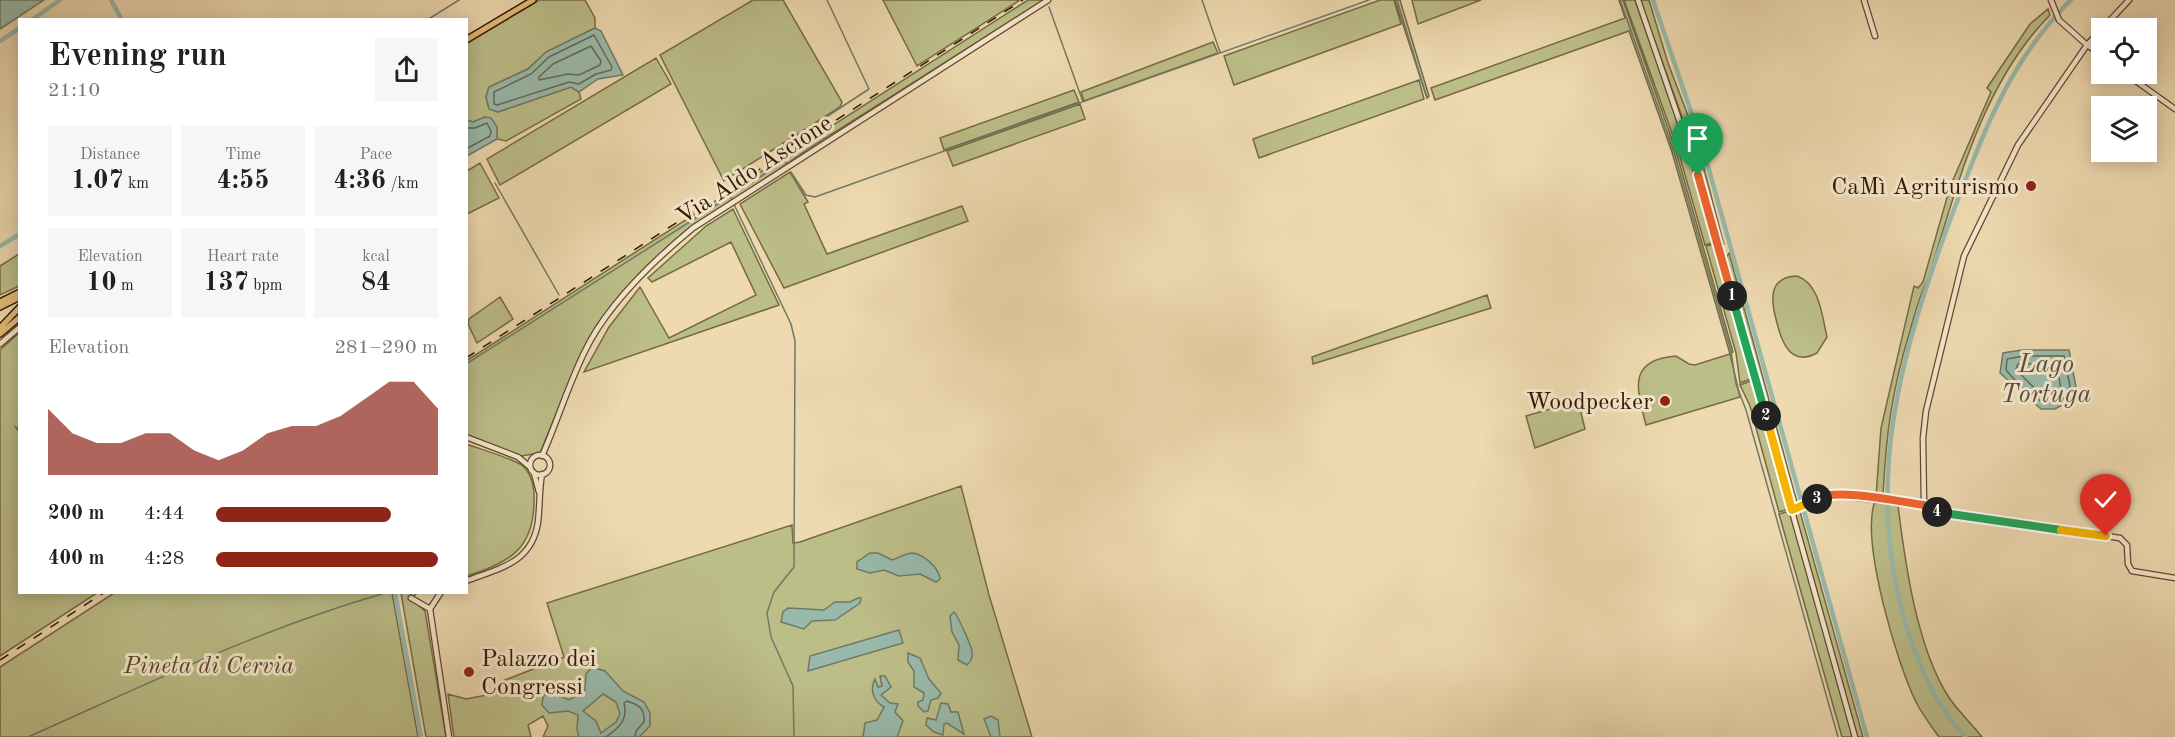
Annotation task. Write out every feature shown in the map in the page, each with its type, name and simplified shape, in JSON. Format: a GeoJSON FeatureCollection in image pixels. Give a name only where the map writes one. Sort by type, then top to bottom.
{"type":"FeatureCollection","features":[{"type":"Feature","properties":{"kind":"main road"},"geometry":{"type":"LineString","coordinates":[[468,38],[533,0]]}},
{"type":"Feature","properties":{"kind":"main road"},"geometry":{"type":"LineString","coordinates":[[0,302],[18,293]]}},
{"type":"Feature","properties":{"kind":"main road"},"geometry":{"type":"LineString","coordinates":[[0,307],[18,298]]}},
{"type":"Feature","properties":{"kind":"main road"},"geometry":{"type":"LineString","coordinates":[[0,328],[18,309]]}},
{"type":"Feature","properties":{"kind":"main road"},"geometry":{"type":"LineString","coordinates":[[0,334],[18,319]]}},
{"type":"Feature","properties":{"kind":"street","name":"Via Aldo Ascione"},"geometry":{"type":"LineString","coordinates":[[542,456],[584,352],[605,320],[645,271],[671,246],[733,202],[1048,0]]}},
{"type":"Feature","properties":{"kind":"street"},"geometry":{"type":"LineString","coordinates":[[1638,0],[1698,175],[1794,509],[1855,737]]}},
{"type":"Feature","properties":{"kind":"street"},"geometry":{"type":"LineString","coordinates":[[1864,0],[1875,36]]}},
{"type":"Feature","properties":{"kind":"street"},"geometry":{"type":"LineString","coordinates":[[2129,0],[2087,45],[2018,145],[1964,256],[1926,411],[1923,438],[1924,505],[1928,511],[2120,538],[2127,544],[2128,564],[2132,571],[2175,578]]}},
{"type":"Feature","properties":{"kind":"street"},"geometry":{"type":"LineString","coordinates":[[2052,2],[2059,20],[2091,48]]}},
{"type":"Feature","properties":{"kind":"street"},"geometry":{"type":"LineString","coordinates":[[2140,84],[2175,109]]}},
{"type":"Feature","properties":{"kind":"street"},"geometry":{"type":"LineString","coordinates":[[0,344],[18,329]]}},
{"type":"Feature","properties":{"kind":"street","name":"Via Aldo Ascione"},"geometry":{"type":"LineString","coordinates":[[548,460],[551,435]]}},
{"type":"Feature","properties":{"kind":"street"},"geometry":{"type":"LineString","coordinates":[[468,438],[518,458],[530,467],[534,473],[540,501]]}},
{"type":"Feature","properties":{"kind":"street"},"geometry":{"type":"LineString","coordinates":[[468,580],[516,562],[530,546],[540,501],[542,474],[549,468],[548,460],[542,456],[518,458]]}},
{"type":"Feature","properties":{"kind":"street"},"geometry":{"type":"LineString","coordinates":[[530,467],[533,458]]}},
{"type":"Feature","properties":{"kind":"street"},"geometry":{"type":"LineString","coordinates":[[534,473],[542,474]]}},
{"type":"Feature","properties":{"kind":"street"},"geometry":{"type":"LineString","coordinates":[[1794,509],[1810,504],[1825,495],[1924,505]]}},
{"type":"Feature","properties":{"kind":"street"},"geometry":{"type":"LineString","coordinates":[[440,594],[430,609],[449,737]]}},
{"type":"Feature","properties":{"kind":"street"},"geometry":{"type":"LineString","coordinates":[[411,598],[430,609]]}},
{"type":"Feature","properties":{"kind":"green space"},"geometry":{"type":"Polygon","coordinates":[[[539,0],[585,0],[595,18],[595,28],[546,52],[528,69],[489,87],[486,97],[489,109],[498,112],[571,87],[579,92],[581,99],[506,141],[497,139],[497,131],[485,117],[473,122],[468,120],[468,42],[539,0]]]}},
{"type":"Feature","properties":{"kind":"green space"},"geometry":{"type":"Polygon","coordinates":[[[753,0],[783,0],[842,102],[840,107],[724,181],[660,55],[753,0]]]}},
{"type":"Feature","properties":{"kind":"green space"},"geometry":{"type":"Polygon","coordinates":[[[883,0],[1020,0],[917,66],[883,0]]]}},
{"type":"Feature","properties":{"kind":"green space"},"geometry":{"type":"Polygon","coordinates":[[[1028,0],[1044,0],[811,147],[665,249],[626,289],[577,363],[540,453],[521,456],[468,435],[468,360],[1028,0]]]}},
{"type":"Feature","properties":{"kind":"green space"},"geometry":{"type":"Polygon","coordinates":[[[1380,0],[1394,0],[1401,24],[1234,85],[1224,56],[1380,0]]]}},
{"type":"Feature","properties":{"kind":"green space"},"geometry":{"type":"Polygon","coordinates":[[[1395,0],[1400,0],[1429,96],[1427,98],[1395,0]]]}},
{"type":"Feature","properties":{"kind":"green space"},"geometry":{"type":"Polygon","coordinates":[[[1412,0],[1481,0],[1418,24],[1412,0]]]}},
{"type":"Feature","properties":{"kind":"green space"},"geometry":{"type":"Polygon","coordinates":[[[1619,0],[1623,0],[1676,151],[1733,352],[1730,354],[1672,152],[1629,31],[1435,100],[1431,88],[1625,18],[1619,0]]]}},
{"type":"Feature","properties":{"kind":"green space"},"geometry":{"type":"Polygon","coordinates":[[[1624,0],[1635,0],[1672,103],[1715,242],[1705,245],[1677,147],[1624,0]]]}},
{"type":"Feature","properties":{"kind":"green space"},"geometry":{"type":"Polygon","coordinates":[[[1640,0],[1649,0],[1668,63],[1695,134],[1724,245],[1718,237],[1681,114],[1640,0]]]}},
{"type":"Feature","properties":{"kind":"green space"},"geometry":{"type":"Polygon","coordinates":[[[2048,9],[2050,15],[2026,43],[2006,73],[1989,105],[1961,174],[1904,352],[1891,412],[1883,496],[1876,496],[1881,428],[1914,286],[1918,288],[1923,282],[1950,187],[1991,92],[1987,88],[2030,24],[2048,9]]]}},
{"type":"Feature","properties":{"kind":"green space"},"geometry":{"type":"Polygon","coordinates":[[[1213,42],[1218,53],[1084,101],[1081,92],[1213,42]]]}},
{"type":"Feature","properties":{"kind":"green space"},"geometry":{"type":"Polygon","coordinates":[[[656,58],[671,84],[500,185],[487,159],[656,58]]]}},
{"type":"Feature","properties":{"kind":"green space"},"geometry":{"type":"Polygon","coordinates":[[[1419,80],[1424,99],[1259,158],[1253,139],[1419,80]]]}},
{"type":"Feature","properties":{"kind":"green space"},"geometry":{"type":"Polygon","coordinates":[[[1074,90],[1079,102],[944,150],[940,138],[1074,90]]]}},
{"type":"Feature","properties":{"kind":"green space"},"geometry":{"type":"Polygon","coordinates":[[[1080,104],[1085,119],[953,166],[947,151],[1080,104]]]}},
{"type":"Feature","properties":{"kind":"green space"},"geometry":{"type":"Polygon","coordinates":[[[480,163],[499,198],[468,214],[468,170],[480,163]]]}},
{"type":"Feature","properties":{"kind":"green space"},"geometry":{"type":"Polygon","coordinates":[[[790,172],[808,202],[804,204],[827,254],[962,206],[968,221],[784,288],[740,204],[790,172]]]}},
{"type":"Feature","properties":{"kind":"green space"},"geometry":{"type":"Polygon","coordinates":[[[733,209],[779,305],[584,372],[609,327],[640,287],[669,338],[756,295],[731,242],[652,282],[648,278],[706,226],[733,209]]]}},
{"type":"Feature","properties":{"kind":"green space"},"geometry":{"type":"Polygon","coordinates":[[[1715,244],[1753,378],[1740,383],[1736,353],[1706,246],[1715,244]]]}},
{"type":"Feature","properties":{"kind":"green space"},"geometry":{"type":"Polygon","coordinates":[[[1729,253],[1798,506],[1796,507],[1793,505],[1758,372],[1724,261],[1729,253]]]}},
{"type":"Feature","properties":{"kind":"green space"},"geometry":{"type":"Polygon","coordinates":[[[18,255],[18,286],[0,295],[0,266],[18,255]]]}},
{"type":"Feature","properties":{"kind":"green space"},"geometry":{"type":"Polygon","coordinates":[[[1797,276],[1805,280],[1815,293],[1827,337],[1817,353],[1808,357],[1800,357],[1789,351],[1779,331],[1773,307],[1776,286],[1787,277],[1797,276]]]}},
{"type":"Feature","properties":{"kind":"green space"},"geometry":{"type":"Polygon","coordinates":[[[1487,295],[1491,308],[1313,364],[1312,357],[1487,295]]]}},
{"type":"Feature","properties":{"kind":"green space"},"geometry":{"type":"Polygon","coordinates":[[[500,297],[513,319],[477,343],[468,324],[469,319],[500,297]]]}},
{"type":"Feature","properties":{"kind":"green space"},"geometry":{"type":"Polygon","coordinates":[[[18,334],[18,430],[15,426],[18,430],[18,594],[95,594],[0,656],[0,350],[18,334]]]}},
{"type":"Feature","properties":{"kind":"green space"},"geometry":{"type":"Polygon","coordinates":[[[1730,354],[1740,397],[1646,425],[1638,388],[1639,378],[1650,363],[1676,356],[1695,365],[1730,354]]]}},
{"type":"Feature","properties":{"kind":"green space"},"geometry":{"type":"Polygon","coordinates":[[[1753,380],[1789,509],[1779,512],[1750,406],[1740,385],[1753,380]]]}},
{"type":"Feature","properties":{"kind":"green space"},"geometry":{"type":"Polygon","coordinates":[[[1578,401],[1585,429],[1535,448],[1526,416],[1578,401]]]}},
{"type":"Feature","properties":{"kind":"green space"},"geometry":{"type":"Polygon","coordinates":[[[468,445],[505,457],[523,466],[531,478],[534,496],[533,517],[524,542],[507,559],[468,576],[468,445]]]}},
{"type":"Feature","properties":{"kind":"green space"},"geometry":{"type":"Polygon","coordinates":[[[961,486],[989,595],[1032,737],[543,737],[548,726],[543,716],[528,725],[531,737],[454,737],[448,694],[466,699],[492,694],[505,680],[564,657],[547,603],[792,525],[793,543],[800,542],[961,486]]]}},
{"type":"Feature","properties":{"kind":"green space"},"geometry":{"type":"Polygon","coordinates":[[[1875,501],[1898,505],[1914,605],[1929,656],[1950,699],[1982,737],[1939,737],[1916,702],[1899,660],[1876,572],[1872,544],[1875,501]]]}},
{"type":"Feature","properties":{"kind":"green space"},"geometry":{"type":"Polygon","coordinates":[[[1799,508],[1863,737],[1857,737],[1795,513],[1799,508]]]}},
{"type":"Feature","properties":{"kind":"green space"},"geometry":{"type":"Polygon","coordinates":[[[1790,511],[1853,737],[1842,737],[1779,514],[1790,511]]]}},
{"type":"Feature","properties":{"kind":"green space","name":"Pineta di Cervia"},"geometry":{"type":"Polygon","coordinates":[[[112,594],[392,594],[418,737],[0,737],[0,667],[112,594]]]}},
{"type":"Feature","properties":{"kind":"green space"},"geometry":{"type":"Polygon","coordinates":[[[401,594],[416,594],[411,599],[425,611],[446,737],[426,737],[401,594]]]}},
{"type":"Feature","properties":{"kind":"water"},"geometry":{"type":"Polygon","coordinates":[[[0,0],[44,0],[0,29],[0,0]]]}},
{"type":"Feature","properties":{"kind":"water"},"geometry":{"type":"Polygon","coordinates":[[[595,28],[601,31],[623,75],[598,79],[579,92],[571,87],[498,112],[489,109],[486,97],[489,87],[528,69],[546,52],[595,28]]]}},
{"type":"Feature","properties":{"kind":"water"},"geometry":{"type":"Polygon","coordinates":[[[485,117],[491,118],[497,127],[497,139],[468,155],[468,120],[473,122],[485,117]]]}},
{"type":"Feature","properties":{"kind":"water","name":"Lago Tortuga"},"geometry":{"type":"Polygon","coordinates":[[[2022,350],[2069,350],[2076,387],[2072,400],[2055,409],[2041,409],[2000,373],[2003,353],[2022,350]]]}},
{"type":"Feature","properties":{"kind":"water"},"geometry":{"type":"Polygon","coordinates":[[[870,553],[878,553],[892,560],[911,553],[916,554],[934,566],[940,579],[936,582],[920,574],[899,576],[884,570],[870,573],[857,569],[857,562],[870,553]]]}},
{"type":"Feature","properties":{"kind":"water"},"geometry":{"type":"Polygon","coordinates":[[[861,598],[860,603],[835,620],[812,621],[804,629],[781,622],[783,612],[788,608],[824,610],[835,602],[850,602],[861,598]]]}},
{"type":"Feature","properties":{"kind":"water"},"geometry":{"type":"Polygon","coordinates":[[[954,612],[971,649],[972,658],[967,665],[958,660],[959,645],[952,632],[950,616],[954,612]]]}},
{"type":"Feature","properties":{"kind":"water"},"geometry":{"type":"Polygon","coordinates":[[[899,630],[903,643],[808,671],[810,656],[899,630]]]}},
{"type":"Feature","properties":{"kind":"water"},"geometry":{"type":"Polygon","coordinates":[[[908,653],[920,658],[929,679],[941,693],[938,698],[931,700],[928,711],[924,712],[918,706],[918,702],[923,700],[924,693],[914,687],[914,671],[908,662],[908,653]]]}},
{"type":"Feature","properties":{"kind":"water"},"geometry":{"type":"Polygon","coordinates":[[[592,667],[605,671],[623,691],[644,702],[650,713],[650,726],[639,737],[579,737],[578,715],[568,711],[549,713],[542,705],[543,696],[551,692],[569,700],[585,690],[586,674],[592,667]],[[603,694],[583,711],[596,721],[601,733],[616,722],[620,714],[616,702],[603,694]]]}},
{"type":"Feature","properties":{"kind":"water"},"geometry":{"type":"Polygon","coordinates":[[[880,676],[885,676],[891,687],[881,695],[890,703],[898,704],[895,712],[903,721],[897,737],[863,737],[865,723],[877,720],[884,707],[878,702],[873,691],[875,679],[878,687],[882,686],[880,676]]]}},
{"type":"Feature","properties":{"kind":"water"},"geometry":{"type":"Polygon","coordinates":[[[941,703],[948,704],[951,712],[958,712],[964,734],[947,723],[944,724],[943,735],[934,732],[926,725],[927,718],[936,720],[941,703]]]}},
{"type":"Feature","properties":{"kind":"water"},"geometry":{"type":"Polygon","coordinates":[[[991,716],[998,720],[1000,737],[991,737],[984,719],[991,716]]]}},
{"type":"Feature","properties":{"kind":"waterway"},"geometry":{"type":"LineString","coordinates":[[35,18],[60,0]]}},
{"type":"Feature","properties":{"kind":"waterway"},"geometry":{"type":"LineString","coordinates":[[111,0],[121,18]]}},
{"type":"Feature","properties":{"kind":"waterway"},"geometry":{"type":"LineString","coordinates":[[430,18],[459,0]]}},
{"type":"Feature","properties":{"kind":"waterway"},"geometry":{"type":"LineString","coordinates":[[780,152],[779,148],[869,89],[827,0]]}},
{"type":"Feature","properties":{"kind":"waterway"},"geometry":{"type":"LineString","coordinates":[[1202,0],[1220,52]]}},
{"type":"Feature","properties":{"kind":"waterway"},"geometry":{"type":"LineString","coordinates":[[791,172],[806,195],[815,197],[1369,0]]}},
{"type":"Feature","properties":{"kind":"waterway"},"geometry":{"type":"LineString","coordinates":[[1397,0],[1426,95]]}},
{"type":"Feature","properties":{"kind":"waterway"},"geometry":{"type":"LineString","coordinates":[[1620,0],[1674,152],[1731,351],[1736,384],[1746,410],[1838,737]]}},
{"type":"Feature","properties":{"kind":"waterway"},"geometry":{"type":"LineString","coordinates":[[1653,0],[1701,141],[1867,737]]}},
{"type":"Feature","properties":{"kind":"waterway"},"geometry":{"type":"LineString","coordinates":[[1966,737],[1947,715],[1921,667],[1896,584],[1888,529],[1888,475],[1893,421],[1918,314],[1935,260],[1977,150],[2015,71],[2031,47],[2071,0]]}},
{"type":"Feature","properties":{"kind":"waterway"},"geometry":{"type":"LineString","coordinates":[[1049,7],[1083,102]]}},
{"type":"Feature","properties":{"kind":"waterway"},"geometry":{"type":"LineString","coordinates":[[0,41],[18,29]]}},
{"type":"Feature","properties":{"kind":"waterway"},"geometry":{"type":"LineString","coordinates":[[785,161],[730,196],[791,324],[795,341],[794,567],[774,592],[767,613],[771,637],[793,686],[794,737]]}},
{"type":"Feature","properties":{"kind":"waterway"},"geometry":{"type":"LineString","coordinates":[[495,183],[559,295]]}},
{"type":"Feature","properties":{"kind":"waterway"},"geometry":{"type":"LineString","coordinates":[[468,363],[729,197]]}},
{"type":"Feature","properties":{"kind":"waterway"},"geometry":{"type":"LineString","coordinates":[[0,246],[18,235]]}},
{"type":"Feature","properties":{"kind":"waterway"},"geometry":{"type":"LineString","coordinates":[[28,737],[247,641],[336,608],[382,594]]}},
{"type":"Feature","properties":{"kind":"waterway"},"geometry":{"type":"LineString","coordinates":[[395,594],[421,737]]}},
{"type":"Feature","properties":{"kind":"railway"},"geometry":{"type":"LineString","coordinates":[[468,357],[1023,0]]}},
{"type":"Feature","properties":{"kind":"railway"},"geometry":{"type":"LineString","coordinates":[[0,660],[102,594]]}},
{"type":"Feature","properties":{"kind":"place","name":"CaMì Agriturismo"},"geometry":{"type":"Point","coordinates":[2031,186]}},
{"type":"Feature","properties":{"kind":"place","name":"Woodpecker"},"geometry":{"type":"Point","coordinates":[1665,401]}},
{"type":"Feature","properties":{"kind":"place","name":"Palazzo dei Congressi"},"geometry":{"type":"Point","coordinates":[469,672]}},
{"type":"Feature","properties":{"kind":"route"},"geometry":{"type":"LineString","coordinates":[[1698,175],[1792,510],[1810,504],[1822,496],[1848,496],[1924,505],[1928,511],[2106,536]]}}]}
